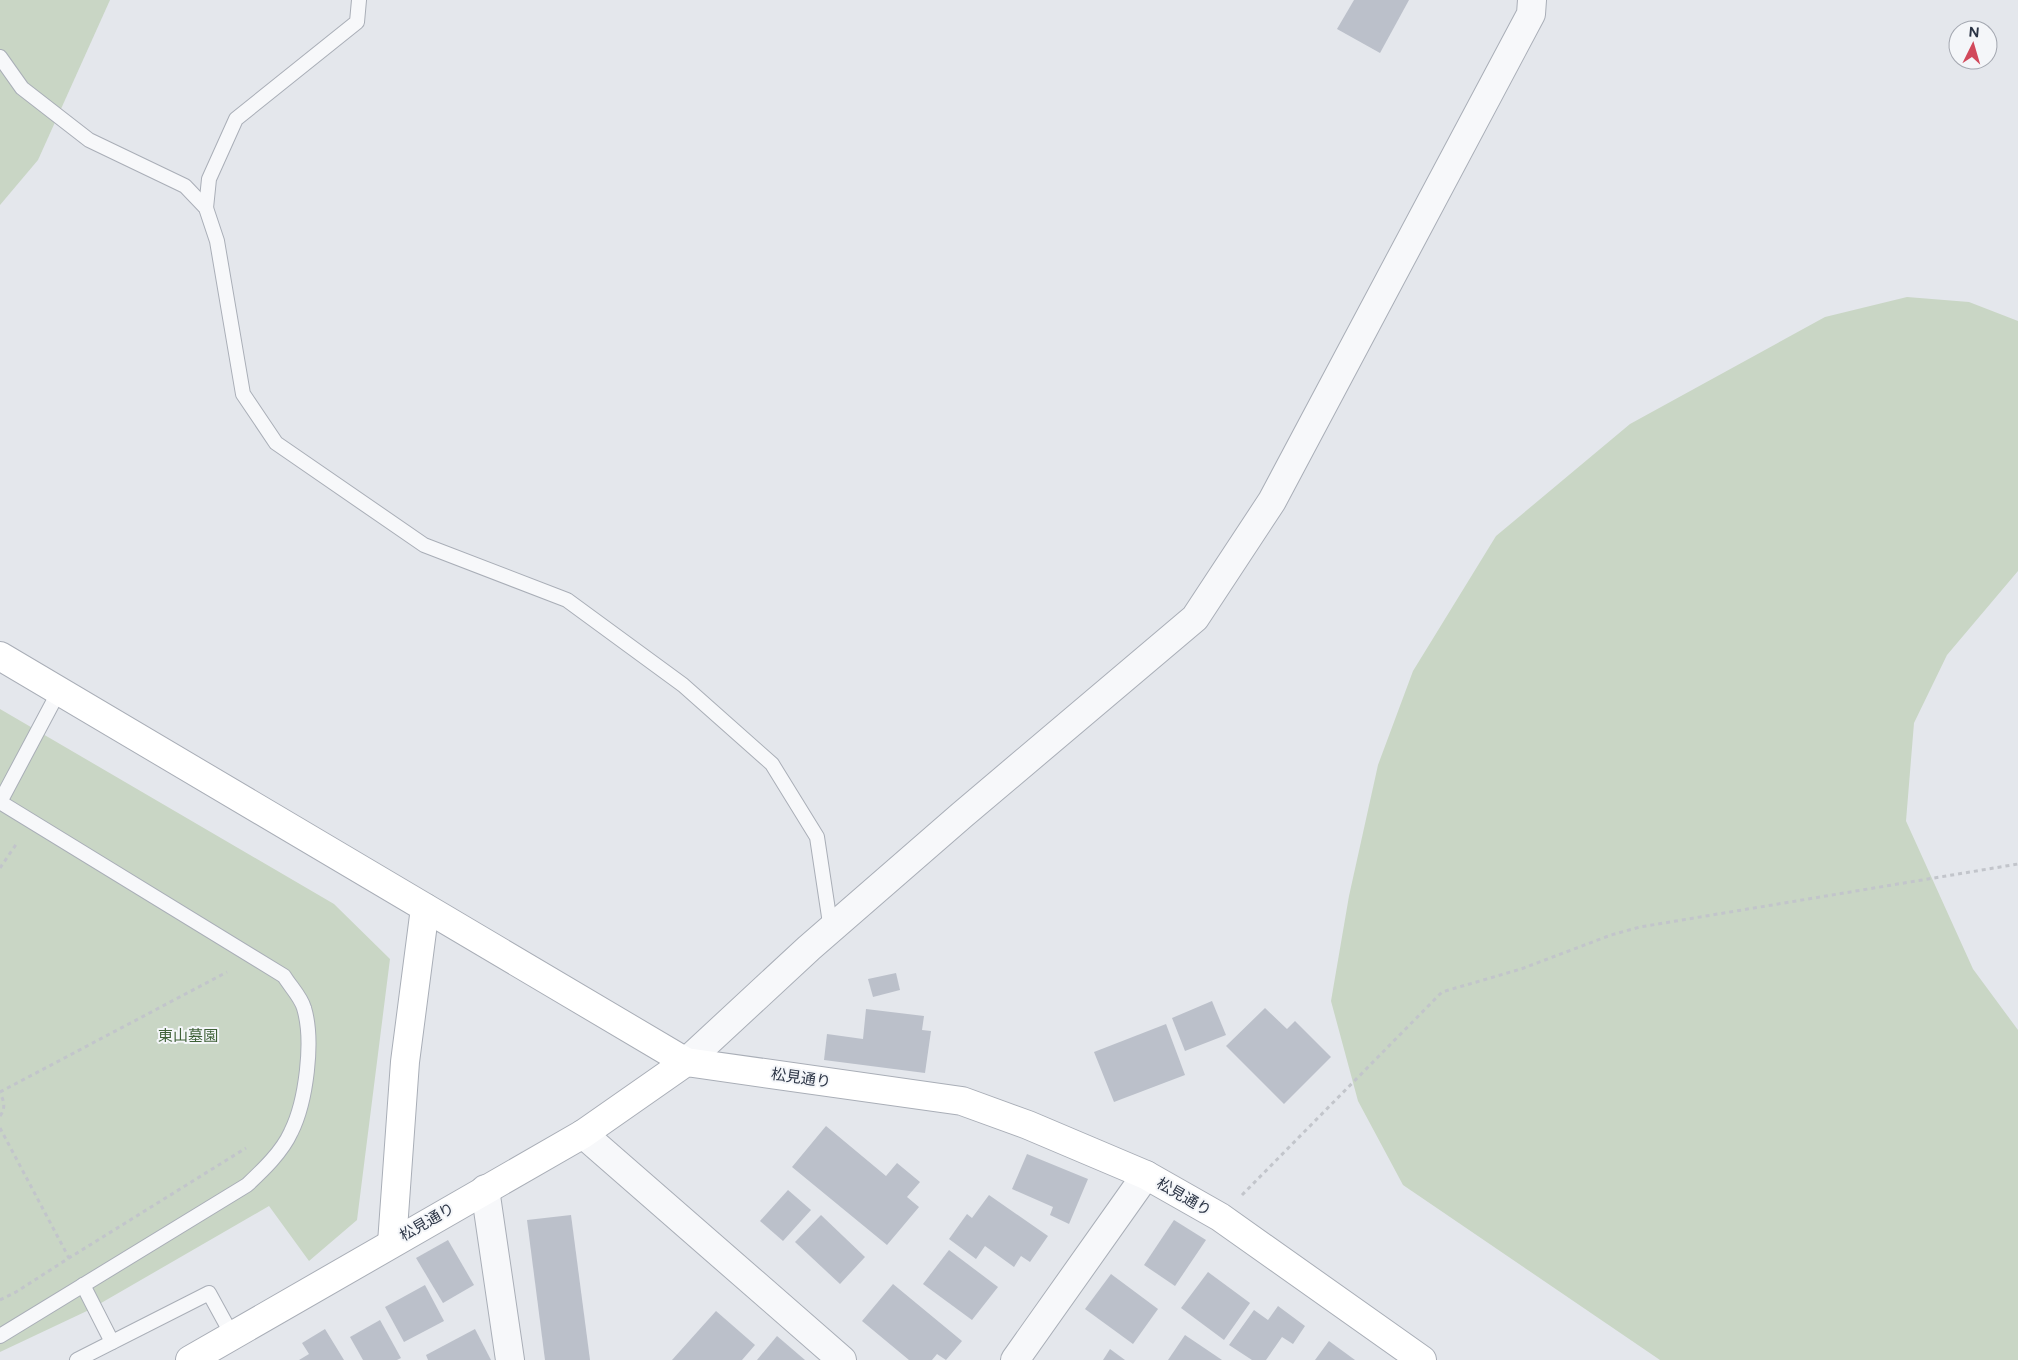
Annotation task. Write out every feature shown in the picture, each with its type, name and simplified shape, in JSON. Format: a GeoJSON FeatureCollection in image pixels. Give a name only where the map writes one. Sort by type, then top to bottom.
{"type":"FeatureCollection","features":[{"type":"Feature","properties":{"kind":"street"},"geometry":{"type":"LineString","coordinates":[[0,656],[686,1062],[962,814],[1195,618],[1272,501],[1531,14],[1532,0]]}},
{"type":"Feature","properties":{"kind":"street"},"geometry":{"type":"LineString","coordinates":[[392,1243],[405,1062],[425,908]]}},
{"type":"Feature","properties":{"kind":"street","name":"松見通り"},"geometry":{"type":"LineString","coordinates":[[190,1360],[583,1134],[686,1062],[962,1101],[1028,1125],[1146,1175],[1220,1217],[1422,1360]]}},
{"type":"Feature","properties":{"kind":"street"},"geometry":{"type":"LineString","coordinates":[[583,1134],[842,1360]]}},
{"type":"Feature","properties":{"kind":"street"},"geometry":{"type":"LineString","coordinates":[[1026,1356],[1146,1175]]}},
{"type":"Feature","properties":{"kind":"street"},"geometry":{"type":"LineString","coordinates":[[485,1190],[510,1360]]}},
{"type":"Feature","properties":{"kind":"lane"},"geometry":{"type":"LineString","coordinates":[[359,0],[357,22],[236,119],[209,179],[206,208],[217,241],[243,394],[276,443],[424,545],[567,600],[683,685],[772,764],[816,837],[831,930]]}},
{"type":"Feature","properties":{"kind":"lane"},"geometry":{"type":"LineString","coordinates":[[0,57],[22,88],[89,140],[185,186],[206,208]]}},
{"type":"Feature","properties":{"kind":"lane"},"geometry":{"type":"LineString","coordinates":[[0,1336],[248,1185],[268,1164],[291,1133],[306,1088],[308,1040],[304,1008],[284,976],[0,802],[59,691]]}},
{"type":"Feature","properties":{"kind":"lane"},"geometry":{"type":"LineString","coordinates":[[83,1285],[112,1342]]}},
{"type":"Feature","properties":{"kind":"lane"},"geometry":{"type":"LineString","coordinates":[[77,1360],[209,1293],[232,1335]]}},
{"type":"Feature","properties":{"kind":"path"},"geometry":{"type":"LineString","coordinates":[[1220,1217],[1442,992],[1521,969],[1611,935],[1640,927],[2018,864]]}},
{"type":"Feature","properties":{"kind":"path"},"geometry":{"type":"LineString","coordinates":[[0,1116],[4,1103],[0,1092],[254,958]]}},
{"type":"Feature","properties":{"kind":"path"},"geometry":{"type":"LineString","coordinates":[[0,1128],[83,1285]]}},
{"type":"Feature","properties":{"kind":"path"},"geometry":{"type":"LineString","coordinates":[[0,1300],[16,1292],[252,1145]]}},
{"type":"Feature","properties":{"kind":"green space"},"geometry":{"type":"Polygon","coordinates":[[[0,0],[110,0],[38,160],[0,205],[0,0]]]}},
{"type":"Feature","properties":{"kind":"green space"},"geometry":{"type":"Polygon","coordinates":[[[1907,297],[1969,302],[2018,321],[2018,571],[1947,655],[1914,723],[1906,821],[1973,969],[2018,1030],[2018,1360],[1660,1360],[1403,1185],[1358,1101],[1331,1001],[1349,896],[1378,765],[1413,671],[1496,536],[1630,424],[1825,317],[1907,297]]]}},
{"type":"Feature","properties":{"kind":"green space","name":"東山墓園"},"geometry":{"type":"Polygon","coordinates":[[[0,709],[334,904],[390,959],[357,1220],[309,1261],[269,1206],[89,1310],[0,1352],[0,709]]]}},
{"type":"Feature","properties":{"kind":"building"},"geometry":{"type":"Polygon","coordinates":[[[1354,0],[1409,0],[1380,53],[1337,29],[1354,0]]]}},
{"type":"Feature","properties":{"kind":"building"},"geometry":{"type":"Polygon","coordinates":[[[896,973],[900,990],[873,997],[868,979],[896,973]]]}},
{"type":"Feature","properties":{"kind":"building"},"geometry":{"type":"Polygon","coordinates":[[[1212,1001],[1226,1035],[1185,1051],[1172,1018],[1212,1001]]]}},
{"type":"Feature","properties":{"kind":"building"},"geometry":{"type":"Polygon","coordinates":[[[1265,1008],[1287,1029],[1295,1021],[1331,1057],[1284,1104],[1226,1046],[1265,1008]]]}},
{"type":"Feature","properties":{"kind":"building"},"geometry":{"type":"Polygon","coordinates":[[[866,1009],[924,1016],[922,1030],[931,1031],[925,1073],[824,1060],[827,1034],[863,1039],[866,1009]]]}},
{"type":"Feature","properties":{"kind":"building"},"geometry":{"type":"Polygon","coordinates":[[[1166,1024],[1185,1075],[1114,1102],[1094,1052],[1166,1024]]]}},
{"type":"Feature","properties":{"kind":"building"},"geometry":{"type":"Polygon","coordinates":[[[826,1126],[886,1176],[897,1163],[920,1182],[907,1197],[919,1207],[887,1245],[792,1167],[826,1126]]]}},
{"type":"Feature","properties":{"kind":"building"},"geometry":{"type":"Polygon","coordinates":[[[1027,1154],[1088,1179],[1069,1224],[1050,1215],[1053,1207],[1012,1189],[1027,1154]]]}},
{"type":"Feature","properties":{"kind":"building"},"geometry":{"type":"Polygon","coordinates":[[[788,1190],[811,1210],[783,1241],[760,1221],[788,1190]]]}},
{"type":"Feature","properties":{"kind":"building"},"geometry":{"type":"Polygon","coordinates":[[[989,1195],[1048,1236],[1030,1262],[1021,1256],[1014,1267],[985,1246],[976,1259],[949,1239],[967,1214],[972,1218],[989,1195]]]}},
{"type":"Feature","properties":{"kind":"building"},"geometry":{"type":"Polygon","coordinates":[[[571,1215],[590,1360],[545,1360],[527,1220],[571,1215]]]}},
{"type":"Feature","properties":{"kind":"building"},"geometry":{"type":"Polygon","coordinates":[[[821,1215],[865,1257],[840,1284],[795,1242],[821,1215]]]}},
{"type":"Feature","properties":{"kind":"building"},"geometry":{"type":"Polygon","coordinates":[[[1174,1220],[1206,1240],[1175,1286],[1144,1265],[1174,1220]]]}},
{"type":"Feature","properties":{"kind":"building"},"geometry":{"type":"Polygon","coordinates":[[[448,1240],[474,1285],[443,1303],[416,1258],[448,1240]]]}},
{"type":"Feature","properties":{"kind":"building"},"geometry":{"type":"Polygon","coordinates":[[[949,1250],[998,1287],[972,1320],[923,1284],[949,1250]]]}},
{"type":"Feature","properties":{"kind":"building"},"geometry":{"type":"Polygon","coordinates":[[[1208,1272],[1250,1303],[1224,1340],[1181,1308],[1208,1272]]]}},
{"type":"Feature","properties":{"kind":"building"},"geometry":{"type":"Polygon","coordinates":[[[1111,1274],[1158,1309],[1133,1344],[1085,1309],[1111,1274]]]}},
{"type":"Feature","properties":{"kind":"building"},"geometry":{"type":"Polygon","coordinates":[[[893,1284],[962,1341],[946,1360],[937,1354],[932,1360],[909,1360],[862,1321],[893,1284]]]}},
{"type":"Feature","properties":{"kind":"building"},"geometry":{"type":"Polygon","coordinates":[[[425,1285],[444,1321],[404,1342],[385,1307],[425,1285]]]}},
{"type":"Feature","properties":{"kind":"building"},"geometry":{"type":"Polygon","coordinates":[[[1278,1306],[1305,1326],[1293,1344],[1282,1337],[1266,1360],[1252,1360],[1229,1345],[1254,1310],[1268,1320],[1278,1306]]]}},
{"type":"Feature","properties":{"kind":"building"},"geometry":{"type":"Polygon","coordinates":[[[716,1311],[755,1345],[742,1360],[672,1360],[716,1311]]]}},
{"type":"Feature","properties":{"kind":"building"},"geometry":{"type":"Polygon","coordinates":[[[380,1320],[401,1358],[397,1360],[363,1360],[350,1337],[380,1320]]]}},
{"type":"Feature","properties":{"kind":"building"},"geometry":{"type":"Polygon","coordinates":[[[325,1329],[344,1360],[299,1360],[309,1354],[302,1343],[325,1329]]]}},
{"type":"Feature","properties":{"kind":"building"},"geometry":{"type":"Polygon","coordinates":[[[475,1329],[491,1360],[428,1360],[426,1355],[475,1329]]]}},
{"type":"Feature","properties":{"kind":"building"},"geometry":{"type":"Polygon","coordinates":[[[1185,1335],[1222,1360],[1168,1360],[1185,1335]]]}},
{"type":"Feature","properties":{"kind":"building"},"geometry":{"type":"Polygon","coordinates":[[[777,1336],[805,1360],[757,1360],[777,1336]]]}},
{"type":"Feature","properties":{"kind":"building"},"geometry":{"type":"Polygon","coordinates":[[[1329,1341],[1355,1360],[1315,1360],[1329,1341]]]}},
{"type":"Feature","properties":{"kind":"building"},"geometry":{"type":"Polygon","coordinates":[[[1110,1349],[1125,1360],[1103,1360],[1110,1349]]]}}]}
